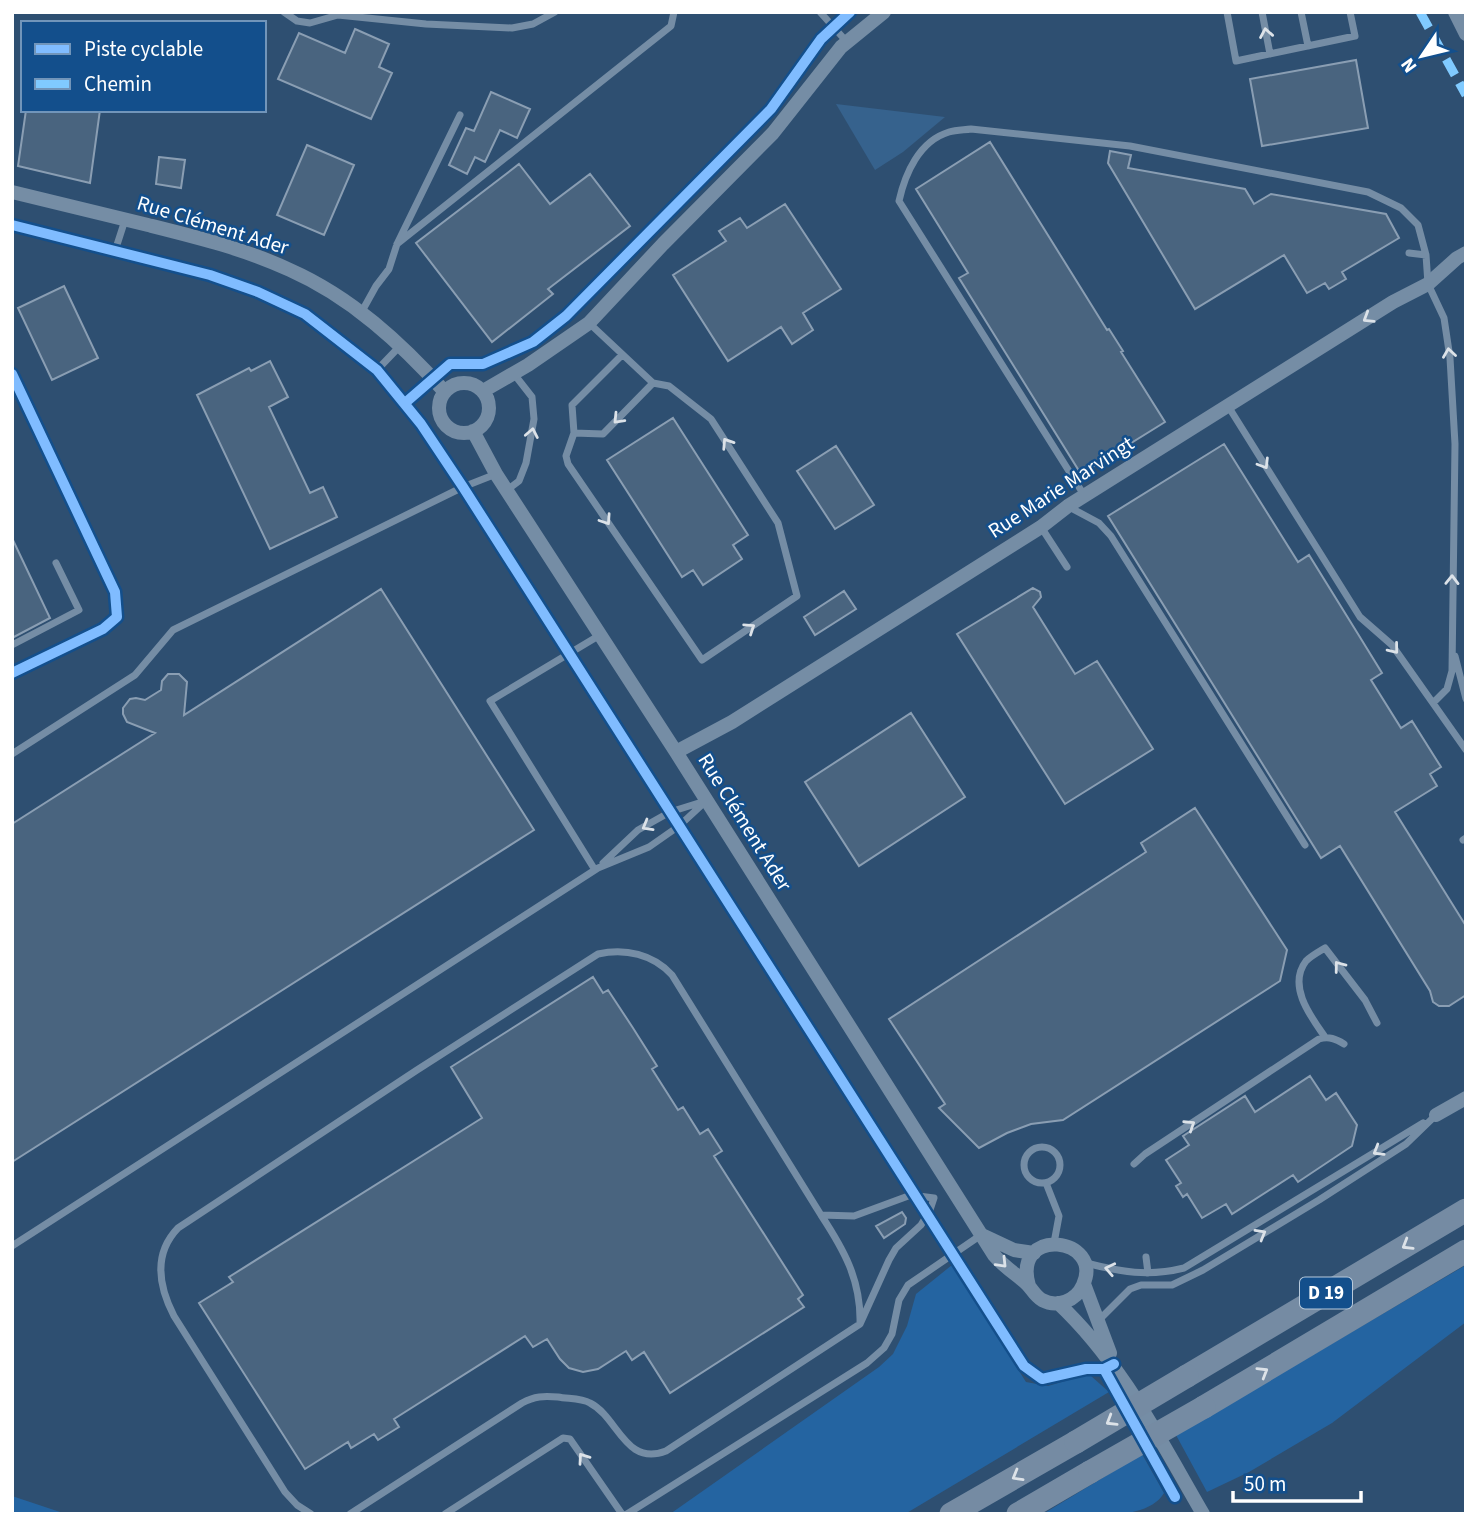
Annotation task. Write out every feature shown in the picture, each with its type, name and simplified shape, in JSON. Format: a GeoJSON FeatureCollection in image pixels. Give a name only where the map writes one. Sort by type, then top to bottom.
{"type":"FeatureCollection","features":[{"type":"Feature","properties":{"kind":"main road","name":"D 19"},"geometry":{"type":"LineString","coordinates":[[951,1514],[1466,1210]]}},
{"type":"Feature","properties":{"kind":"main road","name":"D 19"},"geometry":{"type":"LineString","coordinates":[[1018,1514],[1205,1407],[1466,1251]]}},
{"type":"Feature","properties":{"kind":"street"},"geometry":{"type":"LineString","coordinates":[[483,391],[514,374],[589,323],[773,133],[847,42],[884,12]]}},
{"type":"Feature","properties":{"kind":"street"},"geometry":{"type":"LineString","coordinates":[[1455,12],[1466,34]]}},
{"type":"Feature","properties":{"kind":"street","name":"Rue Clément Ader"},"geometry":{"type":"LineString","coordinates":[[12,192],[251,254],[292,271],[361,313],[400,346],[444,392]]}},
{"type":"Feature","properties":{"kind":"street","name":"Rue Marie Marvingt"},"geometry":{"type":"LineString","coordinates":[[676,752],[732,722],[1041,527],[1068,506],[1393,302],[1427,284],[1466,253]]}},
{"type":"Feature","properties":{"kind":"street"},"geometry":{"type":"LineString","coordinates":[[463,383],[483,391],[489,406],[488,414],[474,432],[457,433],[444,423],[439,407],[444,392],[463,383]]}},
{"type":"Feature","properties":{"kind":"street","name":"Rue Clément Ader"},"geometry":{"type":"LineString","coordinates":[[474,432],[496,474],[676,752],[981,1235],[1004,1267],[1041,1299],[1058,1303],[1083,1327],[1114,1364],[1203,1514]]}},
{"type":"Feature","properties":{"kind":"street"},"geometry":{"type":"LineString","coordinates":[[1436,1115],[1466,1098]]}},
{"type":"Feature","properties":{"kind":"street"},"geometry":{"type":"LineString","coordinates":[[981,1235],[1014,1250],[1034,1253]]}},
{"type":"Feature","properties":{"kind":"street"},"geometry":{"type":"LineString","coordinates":[[1029,1286],[1026,1269],[1034,1253],[1040,1248],[1054,1243],[1072,1248],[1083,1262]]}},
{"type":"Feature","properties":{"kind":"street","name":"Rue Clément Ader"},"geometry":{"type":"LineString","coordinates":[[1083,1262],[1086,1277],[1084,1284],[1114,1364]]}},
{"type":"Feature","properties":{"kind":"street"},"geometry":{"type":"LineString","coordinates":[[1058,1303],[1074,1297],[1084,1284]]}},
{"type":"Feature","properties":{"kind":"lane"},"geometry":{"type":"LineString","coordinates":[[284,12],[297,22],[310,23],[338,15],[426,24],[512,28],[533,24],[555,12]]}},
{"type":"Feature","properties":{"kind":"lane"},"geometry":{"type":"LineString","coordinates":[[397,244],[671,26],[674,12]]}},
{"type":"Feature","properties":{"kind":"lane"},"geometry":{"type":"LineString","coordinates":[[820,12],[847,42]]}},
{"type":"Feature","properties":{"kind":"lane"},"geometry":{"type":"LineString","coordinates":[[1227,12],[1237,61],[1355,36],[1350,12]]}},
{"type":"Feature","properties":{"kind":"lane"},"geometry":{"type":"LineString","coordinates":[[1262,12],[1270,54]]}},
{"type":"Feature","properties":{"kind":"lane"},"geometry":{"type":"LineString","coordinates":[[1301,12],[1308,46]]}},
{"type":"Feature","properties":{"kind":"lane"},"geometry":{"type":"LineString","coordinates":[[361,313],[389,269],[397,244],[460,115]]}},
{"type":"Feature","properties":{"kind":"lane"},"geometry":{"type":"LineString","coordinates":[[1085,496],[899,201],[903,181],[913,161],[929,144],[947,132],[971,129],[1130,146],[1368,192],[1401,208],[1418,225],[1426,255],[1427,284],[1444,318],[1453,402],[1451,681],[1433,703]]}},
{"type":"Feature","properties":{"kind":"lane"},"geometry":{"type":"LineString","coordinates":[[115,251],[125,220]]}},
{"type":"Feature","properties":{"kind":"lane"},"geometry":{"type":"LineString","coordinates":[[1409,253],[1426,255]]}},
{"type":"Feature","properties":{"kind":"lane"},"geometry":{"type":"LineString","coordinates":[[589,323],[653,383],[670,386],[711,419],[778,523],[797,596],[702,660],[568,464],[566,456],[574,433],[572,405],[622,355]]}},
{"type":"Feature","properties":{"kind":"lane"},"geometry":{"type":"LineString","coordinates":[[377,370],[400,346]]}},
{"type":"Feature","properties":{"kind":"lane"},"geometry":{"type":"LineString","coordinates":[[507,490],[519,481],[526,463],[534,419],[532,397],[514,374]]}},
{"type":"Feature","properties":{"kind":"lane"},"geometry":{"type":"LineString","coordinates":[[574,433],[603,434],[653,383]]}},
{"type":"Feature","properties":{"kind":"lane"},"geometry":{"type":"LineString","coordinates":[[1228,406],[1360,617],[1392,645],[1466,750]]}},
{"type":"Feature","properties":{"kind":"lane"},"geometry":{"type":"LineString","coordinates":[[12,754],[135,675],[173,631],[463,487],[496,474]]}},
{"type":"Feature","properties":{"kind":"lane"},"geometry":{"type":"LineString","coordinates":[[1068,506],[1099,523],[1111,537],[1305,845]]}},
{"type":"Feature","properties":{"kind":"lane"},"geometry":{"type":"LineString","coordinates":[[1041,527],[1067,567]]}},
{"type":"Feature","properties":{"kind":"lane"},"geometry":{"type":"LineString","coordinates":[[12,645],[79,610],[56,563]]}},
{"type":"Feature","properties":{"kind":"lane"},"geometry":{"type":"LineString","coordinates":[[596,869],[490,701],[600,635]]}},
{"type":"Feature","properties":{"kind":"lane"},"geometry":{"type":"LineString","coordinates":[[1453,648],[1466,699]]}},
{"type":"Feature","properties":{"kind":"lane"},"geometry":{"type":"LineString","coordinates":[[596,869],[638,830],[670,812],[706,801]]}},
{"type":"Feature","properties":{"kind":"lane"},"geometry":{"type":"LineString","coordinates":[[12,1246],[596,869],[649,846],[679,826],[706,801]]}},
{"type":"Feature","properties":{"kind":"lane"},"geometry":{"type":"LineString","coordinates":[[1325,1037],[1304,1008],[1300,978],[1306,961],[1325,948],[1365,1000],[1377,1023]]}},
{"type":"Feature","properties":{"kind":"lane"},"geometry":{"type":"LineString","coordinates":[[311,1514],[297,1505],[285,1492],[174,1316],[163,1291],[160,1275],[162,1253],[166,1244],[178,1228],[416,1070],[598,954],[615,951],[637,954],[654,960],[672,975],[841,1246],[855,1275],[861,1305],[860,1324]]}},
{"type":"Feature","properties":{"kind":"lane"},"geometry":{"type":"LineString","coordinates":[[1134,1164],[1145,1154],[1325,1037],[1344,1044]]}},
{"type":"Feature","properties":{"kind":"lane"},"geometry":{"type":"LineString","coordinates":[[1083,1262],[1113,1270],[1148,1273],[1184,1268],[1436,1115]]}},
{"type":"Feature","properties":{"kind":"lane"},"geometry":{"type":"LineString","coordinates":[[1099,1321],[1119,1297],[1130,1289],[1141,1285],[1172,1285],[1203,1270],[1406,1144],[1436,1115]]}},
{"type":"Feature","properties":{"kind":"lane"},"geometry":{"type":"LineString","coordinates":[[1035,1148],[1048,1148],[1059,1161],[1059,1172],[1046,1183],[1034,1182],[1025,1174],[1023,1168],[1026,1156],[1035,1148]]}},
{"type":"Feature","properties":{"kind":"lane"},"geometry":{"type":"LineString","coordinates":[[1046,1183],[1059,1216],[1054,1243]]}},
{"type":"Feature","properties":{"kind":"lane"},"geometry":{"type":"LineString","coordinates":[[349,1514],[522,1403],[538,1396],[575,1399],[593,1404],[626,1442],[647,1455],[655,1455],[679,1443],[860,1324],[889,1260],[897,1248],[926,1219],[934,1198],[951,1187]]}},
{"type":"Feature","properties":{"kind":"lane"},"geometry":{"type":"LineString","coordinates":[[821,1215],[854,1216],[911,1195],[934,1198]]}},
{"type":"Feature","properties":{"kind":"lane"},"geometry":{"type":"LineString","coordinates":[[445,1514],[563,1438],[570,1439],[625,1514],[867,1363],[884,1348],[892,1334],[899,1300],[908,1285],[981,1235]]}},
{"type":"Feature","properties":{"kind":"lane"},"geometry":{"type":"LineString","coordinates":[[1146,1258],[1148,1273]]}},
{"type":"Feature","properties":{"kind":"lane"},"geometry":{"type":"LineString","coordinates":[[1197,1258],[1203,1270]]}},
{"type":"Feature","properties":{"kind":"shaded area"},"geometry":{"type":"Polygon","coordinates":[[[836,104],[945,117],[903,152],[875,170],[836,104]]]}},
{"type":"Feature","properties":{"kind":"shaded area"},"geometry":{"type":"Polygon","coordinates":[[[952,1265],[1026,1382],[1048,1386],[1086,1375],[1091,1376],[1109,1392],[905,1514],[670,1514],[879,1367],[893,1354],[907,1326],[916,1294],[952,1265]]]}},
{"type":"Feature","properties":{"kind":"shaded area"},"geometry":{"type":"Polygon","coordinates":[[[1466,1265],[1466,1322],[1332,1423],[1249,1472],[1207,1492],[1176,1435],[1466,1265]]]}},
{"type":"Feature","properties":{"kind":"shaded area"},"geometry":{"type":"Polygon","coordinates":[[[1142,1454],[1164,1493],[1155,1503],[1142,1509],[1109,1515],[1043,1514],[1142,1454]]]}},
{"type":"Feature","properties":{"kind":"shaded area"},"geometry":{"type":"Polygon","coordinates":[[[12,1496],[66,1514],[12,1514],[12,1496]]]}},
{"type":"Feature","properties":{"kind":"building"},"geometry":{"type":"Polygon","coordinates":[[[355,29],[389,44],[379,67],[392,73],[371,119],[278,79],[299,33],[345,53],[355,29]]]}},
{"type":"Feature","properties":{"kind":"building"},"geometry":{"type":"Polygon","coordinates":[[[1356,60],[1368,128],[1262,146],[1250,79],[1356,60]]]}},
{"type":"Feature","properties":{"kind":"building"},"geometry":{"type":"Polygon","coordinates":[[[491,92],[530,109],[517,138],[500,130],[485,162],[475,157],[467,174],[449,165],[466,128],[474,131],[491,92]]]}},
{"type":"Feature","properties":{"kind":"building"},"geometry":{"type":"Polygon","coordinates":[[[26,112],[100,112],[90,183],[18,166],[26,112]]]}},
{"type":"Feature","properties":{"kind":"building"},"geometry":{"type":"Polygon","coordinates":[[[990,142],[1165,422],[1081,474],[959,278],[968,273],[916,189],[990,142]]]}},
{"type":"Feature","properties":{"kind":"building"},"geometry":{"type":"Polygon","coordinates":[[[307,145],[354,165],[324,235],[277,215],[307,145]]]}},
{"type":"Feature","properties":{"kind":"building"},"geometry":{"type":"Polygon","coordinates":[[[1110,151],[1131,155],[1128,168],[1245,189],[1254,204],[1271,194],[1386,214],[1399,238],[1342,272],[1346,279],[1329,289],[1325,283],[1307,293],[1284,255],[1195,309],[1108,163],[1110,151]]]}},
{"type":"Feature","properties":{"kind":"building"},"geometry":{"type":"Polygon","coordinates":[[[159,157],[185,160],[181,188],[156,184],[159,157]]]}},
{"type":"Feature","properties":{"kind":"building"},"geometry":{"type":"Polygon","coordinates":[[[519,164],[550,204],[590,174],[630,226],[548,289],[553,294],[492,342],[416,243],[519,164]]]}},
{"type":"Feature","properties":{"kind":"building"},"geometry":{"type":"Polygon","coordinates":[[[785,204],[841,289],[803,313],[813,330],[792,344],[781,327],[728,361],[673,275],[726,241],[719,231],[740,218],[747,228],[785,204]]]}},
{"type":"Feature","properties":{"kind":"building"},"geometry":{"type":"Polygon","coordinates":[[[64,286],[98,358],[52,380],[18,308],[64,286]]]}},
{"type":"Feature","properties":{"kind":"building"},"geometry":{"type":"Polygon","coordinates":[[[270,361],[288,397],[269,407],[310,493],[323,487],[337,517],[270,549],[197,395],[249,368],[251,371],[270,361]]]}},
{"type":"Feature","properties":{"kind":"building"},"geometry":{"type":"Polygon","coordinates":[[[673,418],[748,535],[733,545],[742,559],[703,585],[693,570],[682,577],[607,460],[673,418]]]}},
{"type":"Feature","properties":{"kind":"building"},"geometry":{"type":"Polygon","coordinates":[[[1224,444],[1298,562],[1309,555],[1382,673],[1371,680],[1401,728],[1412,721],[1441,767],[1430,774],[1437,786],[1395,812],[1466,926],[1466,995],[1449,1006],[1439,1006],[1433,1002],[1430,991],[1340,846],[1321,858],[1108,516],[1224,444]]]}},
{"type":"Feature","properties":{"kind":"building"},"geometry":{"type":"Polygon","coordinates":[[[836,446],[874,505],[835,529],[797,471],[836,446]]]}},
{"type":"Feature","properties":{"kind":"building"},"geometry":{"type":"Polygon","coordinates":[[[12,538],[50,618],[12,638],[12,538]]]}},
{"type":"Feature","properties":{"kind":"building"},"geometry":{"type":"Polygon","coordinates":[[[1033,588],[1040,592],[1041,597],[1033,607],[1075,674],[1097,661],[1153,749],[1065,804],[957,634],[1033,588]]]}},
{"type":"Feature","properties":{"kind":"building"},"geometry":{"type":"Polygon","coordinates":[[[381,589],[534,830],[12,1162],[12,824],[155,733],[127,722],[123,708],[130,699],[145,700],[161,690],[162,681],[168,674],[179,674],[187,682],[184,715],[381,589]]]}},
{"type":"Feature","properties":{"kind":"building"},"geometry":{"type":"Polygon","coordinates":[[[844,591],[856,609],[815,635],[804,617],[844,591]]]}},
{"type":"Feature","properties":{"kind":"building"},"geometry":{"type":"Polygon","coordinates":[[[911,713],[965,797],[859,866],[805,782],[911,713]]]}},
{"type":"Feature","properties":{"kind":"building"},"geometry":{"type":"Polygon","coordinates":[[[1195,808],[1287,950],[1280,981],[1063,1120],[1031,1124],[979,1148],[939,1108],[945,1104],[889,1019],[1146,852],[1141,843],[1195,808]]]}},
{"type":"Feature","properties":{"kind":"building"},"geometry":{"type":"Polygon","coordinates":[[[593,977],[603,993],[608,990],[633,1028],[657,1066],[652,1069],[678,1110],[683,1107],[700,1134],[708,1129],[722,1151],[714,1156],[803,1295],[798,1299],[804,1307],[670,1393],[644,1352],[632,1360],[626,1351],[598,1369],[583,1372],[569,1368],[547,1339],[533,1347],[525,1336],[394,1419],[399,1427],[378,1440],[374,1434],[351,1448],[348,1442],[305,1469],[199,1303],[233,1282],[229,1277],[482,1118],[451,1067],[593,977]]]}},
{"type":"Feature","properties":{"kind":"building"},"geometry":{"type":"Polygon","coordinates":[[[1310,1076],[1326,1100],[1336,1093],[1357,1125],[1352,1146],[1298,1182],[1293,1175],[1232,1214],[1226,1204],[1202,1218],[1187,1194],[1183,1197],[1176,1186],[1181,1183],[1166,1160],[1189,1145],[1183,1136],[1245,1096],[1255,1112],[1310,1076]]]}},
{"type":"Feature","properties":{"kind":"building"},"geometry":{"type":"Polygon","coordinates":[[[902,1212],[906,1218],[905,1224],[884,1238],[876,1226],[902,1212]]]}},
{"type":"Feature","properties":{"kind":"marked path"},"geometry":{"type":"LineString","coordinates":[[1420,12],[1466,95]]}},
{"type":"Feature","properties":{"kind":"cycle path"},"geometry":{"type":"LineString","coordinates":[[405,403],[450,364],[483,364],[533,342],[566,316],[771,109],[821,39],[850,12]]}},
{"type":"Feature","properties":{"kind":"cycle path"},"geometry":{"type":"LineString","coordinates":[[12,225],[210,275],[258,292],[305,314],[377,370],[421,424],[463,487],[1024,1366],[1042,1379],[1086,1369],[1104,1369],[1114,1364]]}},
{"type":"Feature","properties":{"kind":"cycle path"},"geometry":{"type":"LineString","coordinates":[[12,374],[115,592],[117,617],[103,629],[12,673]]}},
{"type":"Feature","properties":{"kind":"cycle path"},"geometry":{"type":"LineString","coordinates":[[1104,1369],[1175,1497]]}}]}
